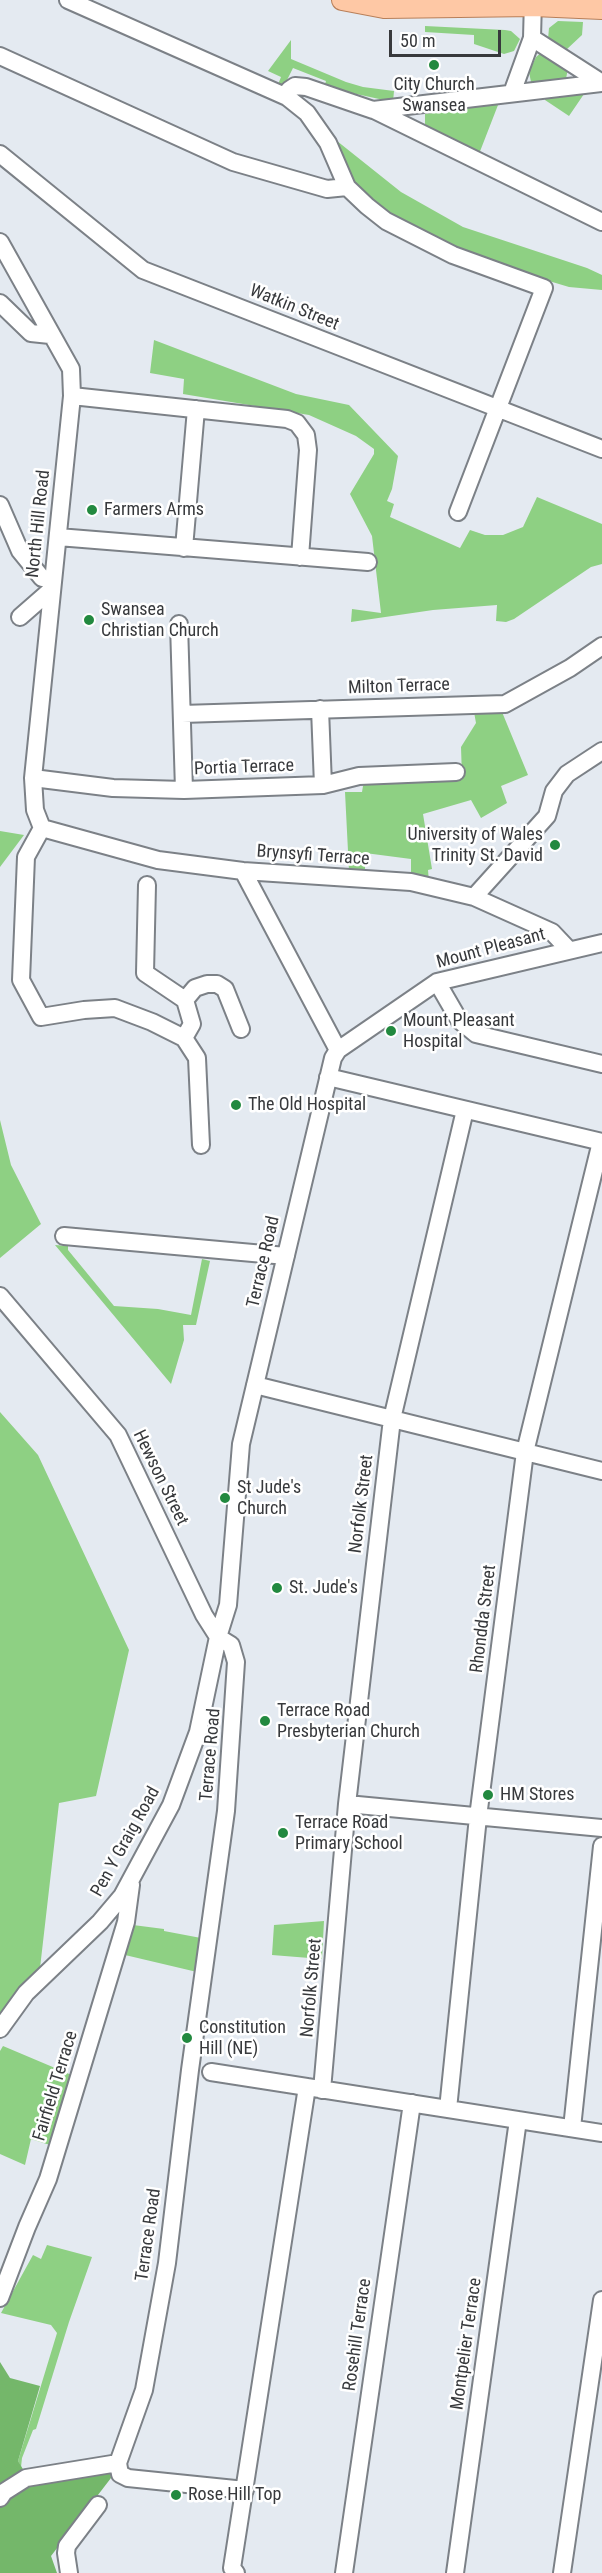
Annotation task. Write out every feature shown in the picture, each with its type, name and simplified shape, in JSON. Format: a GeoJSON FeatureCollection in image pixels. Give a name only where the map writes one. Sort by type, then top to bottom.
{"type":"FeatureCollection","features":[{"type":"Feature","properties":{"kind":"main road"},"geometry":{"type":"LineString","coordinates":[[342,0],[384,8],[444,4],[533,3],[602,9]]}},
{"type":"Feature","properties":{"kind":"street"},"geometry":{"type":"LineString","coordinates":[[68,0],[287,97],[307,113],[328,143],[347,187],[354,196],[386,220],[453,255],[544,288],[458,512]]}},
{"type":"Feature","properties":{"kind":"street"},"geometry":{"type":"LineString","coordinates":[[512,93],[532,38],[533,3]]}},
{"type":"Feature","properties":{"kind":"street"},"geometry":{"type":"LineString","coordinates":[[532,38],[602,83]]}},
{"type":"Feature","properties":{"kind":"street"},"geometry":{"type":"LineString","coordinates":[[0,56],[233,162],[327,189],[347,187]]}},
{"type":"Feature","properties":{"kind":"street"},"geometry":{"type":"LineString","coordinates":[[373,110],[602,83]]}},
{"type":"Feature","properties":{"kind":"street"},"geometry":{"type":"LineString","coordinates":[[287,97],[289,90],[294,86],[306,87],[373,110],[602,222]]}},
{"type":"Feature","properties":{"kind":"street"},"geometry":{"type":"LineString","coordinates":[[422,133],[417,125],[417,114],[424,104]]}},
{"type":"Feature","properties":{"kind":"street","name":"Watkin Street"},"geometry":{"type":"LineString","coordinates":[[0,154],[143,270],[602,449]]}},
{"type":"Feature","properties":{"kind":"street","name":"North Hill Road"},"geometry":{"type":"LineString","coordinates":[[0,242],[71,369],[72,396],[33,778],[35,810],[42,828]]}},
{"type":"Feature","properties":{"kind":"street"},"geometry":{"type":"LineString","coordinates":[[0,303],[31,333],[50,335]]}},
{"type":"Feature","properties":{"kind":"street"},"geometry":{"type":"LineString","coordinates":[[72,396],[287,419],[297,423],[306,435],[308,450],[300,557]]}},
{"type":"Feature","properties":{"kind":"street"},"geometry":{"type":"LineString","coordinates":[[184,548],[196,410]]}},
{"type":"Feature","properties":{"kind":"street"},"geometry":{"type":"LineString","coordinates":[[0,505],[20,551],[42,578],[53,585],[20,617]]}},
{"type":"Feature","properties":{"kind":"street"},"geometry":{"type":"LineString","coordinates":[[58,537],[368,562]]}},
{"type":"Feature","properties":{"kind":"street"},"geometry":{"type":"LineString","coordinates":[[179,624],[184,790]]}},
{"type":"Feature","properties":{"kind":"street","name":"Milton Terrace"},"geometry":{"type":"LineString","coordinates":[[182,714],[505,704],[570,668],[602,646]]}},
{"type":"Feature","properties":{"kind":"street"},"geometry":{"type":"LineString","coordinates":[[320,709],[323,785]]}},
{"type":"Feature","properties":{"kind":"street"},"geometry":{"type":"LineString","coordinates":[[474,897],[547,816],[554,791],[567,774],[602,751]]}},
{"type":"Feature","properties":{"kind":"street","name":"Portia Terrace"},"geometry":{"type":"LineString","coordinates":[[33,778],[113,788],[184,790],[323,785],[358,776],[456,772]]}},
{"type":"Feature","properties":{"kind":"street"},"geometry":{"type":"LineString","coordinates":[[42,828],[26,857],[21,980],[41,1017],[115,1008],[152,1022],[184,1038],[197,1058],[201,1145]]}},
{"type":"Feature","properties":{"kind":"street","name":"Brynsyfi Terrace"},"geometry":{"type":"LineString","coordinates":[[42,828],[158,860],[243,871],[411,882],[474,897],[552,932],[569,950]]}},
{"type":"Feature","properties":{"kind":"street"},"geometry":{"type":"LineString","coordinates":[[243,871],[338,1050]]}},
{"type":"Feature","properties":{"kind":"street"},"geometry":{"type":"LineString","coordinates":[[147,885],[145,973],[185,1000],[192,1024],[184,1038]]}},
{"type":"Feature","properties":{"kind":"street","name":"Mount Pleasant"},"geometry":{"type":"LineString","coordinates":[[338,1050],[437,982],[602,943]]}},
{"type":"Feature","properties":{"kind":"street"},"geometry":{"type":"LineString","coordinates":[[437,982],[459,1020],[476,1034],[602,1064]]}},
{"type":"Feature","properties":{"kind":"street"},"geometry":{"type":"LineString","coordinates":[[185,1000],[195,988],[217,984],[225,989],[241,1029]]}},
{"type":"Feature","properties":{"kind":"street","name":"Terrace Road"},"geometry":{"type":"LineString","coordinates":[[119,2468],[144,2390],[167,2263],[190,2070],[226,1811],[236,1662],[231,1645],[218,1637],[228,1605],[241,1444],[328,1077],[333,1058],[338,1050]]}},
{"type":"Feature","properties":{"kind":"street"},"geometry":{"type":"LineString","coordinates":[[328,1077],[602,1142]]}},
{"type":"Feature","properties":{"kind":"street","name":"Norfolk Street"},"geometry":{"type":"LineString","coordinates":[[236,2573],[232,2568],[314,2088],[392,1419],[465,1110]]}},
{"type":"Feature","properties":{"kind":"street","name":"Rhondda Street"},"geometry":{"type":"LineString","coordinates":[[448,2109],[478,1816],[525,1452],[602,1142]]}},
{"type":"Feature","properties":{"kind":"street"},"geometry":{"type":"LineString","coordinates":[[64,1236],[286,1256]]}},
{"type":"Feature","properties":{"kind":"street","name":"Hewson Street"},"geometry":{"type":"LineString","coordinates":[[0,1296],[118,1435],[204,1616],[218,1637]]}},
{"type":"Feature","properties":{"kind":"street"},"geometry":{"type":"LineString","coordinates":[[255,1385],[602,1471]]}},
{"type":"Feature","properties":{"kind":"street","name":"Pen Y Graig Road"},"geometry":{"type":"LineString","coordinates":[[0,2029],[26,1993],[108,1914],[131,1880],[171,1805],[198,1732],[218,1637]]}},
{"type":"Feature","properties":{"kind":"street"},"geometry":{"type":"LineString","coordinates":[[347,1804],[602,1828]]}},
{"type":"Feature","properties":{"kind":"street"},"geometry":{"type":"LineString","coordinates":[[572,2128],[602,1846]]}},
{"type":"Feature","properties":{"kind":"street","name":"Fairfield Terrace"},"geometry":{"type":"LineString","coordinates":[[0,2298],[48,2179],[126,1922],[131,1880]]}},
{"type":"Feature","properties":{"kind":"street"},"geometry":{"type":"LineString","coordinates":[[211,2072],[602,2133]]}},
{"type":"Feature","properties":{"kind":"street","name":"Rosehill Terrace"},"geometry":{"type":"LineString","coordinates":[[344,2573],[412,2103]]}},
{"type":"Feature","properties":{"kind":"street","name":"Montpelier Terrace"},"geometry":{"type":"LineString","coordinates":[[455,2573],[518,2120]]}},
{"type":"Feature","properties":{"kind":"street"},"geometry":{"type":"LineString","coordinates":[[562,2573],[602,2300]]}},
{"type":"Feature","properties":{"kind":"street"},"geometry":{"type":"LineString","coordinates":[[0,2498],[4,2492],[26,2478],[119,2468],[128,2478],[245,2490]]}},
{"type":"Feature","properties":{"kind":"street"},"geometry":{"type":"LineString","coordinates":[[69,2573],[67,2546],[98,2505]]}},
{"type":"Feature","properties":{"kind":"green space"},"geometry":{"type":"Polygon","coordinates":[[[558,21],[583,22],[582,35],[566,50],[548,39],[549,28],[558,21]]]}},
{"type":"Feature","properties":{"kind":"green space"},"geometry":{"type":"Polygon","coordinates":[[[425,26],[505,30],[511,31],[520,39],[514,51],[504,54],[474,44],[474,35],[425,32],[425,26]]]}},
{"type":"Feature","properties":{"kind":"green space"},"geometry":{"type":"Polygon","coordinates":[[[291,40],[291,59],[346,82],[394,91],[393,102],[324,87],[326,81],[293,68],[287,80],[279,88],[277,87],[281,77],[268,71],[291,40]]]}},
{"type":"Feature","properties":{"kind":"green space"},"geometry":{"type":"Polygon","coordinates":[[[542,52],[568,68],[563,83],[531,82],[529,72],[536,57],[542,52]]]}},
{"type":"Feature","properties":{"kind":"green space"},"geometry":{"type":"Polygon","coordinates":[[[584,94],[569,116],[545,100],[545,98],[584,94]]]}},
{"type":"Feature","properties":{"kind":"green space"},"geometry":{"type":"Polygon","coordinates":[[[493,103],[498,105],[479,154],[428,129],[425,124],[425,114],[428,108],[493,103]]]}},
{"type":"Feature","properties":{"kind":"green space"},"geometry":{"type":"Polygon","coordinates":[[[332,137],[401,192],[463,227],[602,275],[602,290],[569,287],[529,275],[456,249],[391,217],[359,191],[348,175],[332,137]]]}},
{"type":"Feature","properties":{"kind":"green space"},"geometry":{"type":"Polygon","coordinates":[[[154,340],[296,394],[349,405],[398,456],[392,489],[387,501],[394,504],[390,517],[460,548],[470,530],[485,535],[503,535],[523,527],[537,497],[602,524],[602,564],[591,567],[514,619],[506,622],[496,621],[497,605],[433,610],[351,622],[352,609],[381,613],[372,536],[350,494],[374,454],[374,449],[356,436],[309,415],[183,394],[184,379],[150,373],[154,340]]]}},
{"type":"Feature","properties":{"kind":"green space"},"geometry":{"type":"Polygon","coordinates":[[[474,712],[502,712],[528,775],[501,786],[507,803],[481,818],[471,800],[423,814],[432,869],[428,870],[429,882],[411,880],[411,859],[365,853],[365,871],[349,871],[345,792],[362,792],[368,780],[462,777],[461,747],[476,723],[474,712]]]}},
{"type":"Feature","properties":{"kind":"green space"},"geometry":{"type":"Polygon","coordinates":[[[0,831],[24,835],[0,867],[0,831]]]}},
{"type":"Feature","properties":{"kind":"green space"},"geometry":{"type":"Polygon","coordinates":[[[0,1120],[11,1165],[41,1224],[0,1258],[0,1120]]]}},
{"type":"Feature","properties":{"kind":"green space"},"geometry":{"type":"Polygon","coordinates":[[[55,1245],[68,1246],[68,1250],[114,1306],[158,1309],[191,1315],[202,1259],[210,1261],[196,1325],[183,1325],[184,1340],[171,1384],[55,1245]]]}},
{"type":"Feature","properties":{"kind":"green space"},"geometry":{"type":"Polygon","coordinates":[[[0,1412],[38,1455],[129,1650],[96,1796],[59,1803],[40,1968],[0,2014],[0,1412]]]}},
{"type":"Feature","properties":{"kind":"green space"},"geometry":{"type":"Polygon","coordinates":[[[324,1921],[322,1959],[272,1955],[274,1925],[324,1921]]]}},
{"type":"Feature","properties":{"kind":"green space"},"geometry":{"type":"Polygon","coordinates":[[[133,1925],[164,1929],[164,1931],[201,1938],[197,1972],[125,1955],[133,1925]]]}},
{"type":"Feature","properties":{"kind":"green space"},"geometry":{"type":"Polygon","coordinates":[[[3,2046],[74,2076],[53,2146],[31,2139],[25,2165],[0,2154],[0,2051],[3,2046]]]}},
{"type":"Feature","properties":{"kind":"green space"},"geometry":{"type":"Polygon","coordinates":[[[47,2245],[92,2257],[36,2429],[33,2430],[22,2458],[21,2467],[18,2461],[57,2333],[51,2325],[1,2313],[33,2255],[41,2259],[47,2245]]]}},
{"type":"Feature","properties":{"kind":"green space"},"geometry":{"type":"Polygon","coordinates":[[[0,2362],[10,2378],[40,2386],[18,2461],[32,2484],[110,2469],[111,2478],[51,2556],[57,2573],[0,2573],[0,2362]]]}},
{"type":"Feature","properties":{"kind":"place","name":"City Church Swansea"},"geometry":{"type":"Point","coordinates":[434,65]}},
{"type":"Feature","properties":{"kind":"place","name":"Farmers Arms"},"geometry":{"type":"Point","coordinates":[92,510]}},
{"type":"Feature","properties":{"kind":"place","name":"Swansea Christian Church"},"geometry":{"type":"Point","coordinates":[89,620]}},
{"type":"Feature","properties":{"kind":"place","name":"University of Wales Trinity St. David"},"geometry":{"type":"Point","coordinates":[555,845]}},
{"type":"Feature","properties":{"kind":"place","name":"Mount Pleasant Hospital"},"geometry":{"type":"Point","coordinates":[391,1031]}},
{"type":"Feature","properties":{"kind":"place","name":"The Old Hospital"},"geometry":{"type":"Point","coordinates":[236,1105]}},
{"type":"Feature","properties":{"kind":"place","name":"St Jude's Church"},"geometry":{"type":"Point","coordinates":[225,1498]}},
{"type":"Feature","properties":{"kind":"place","name":"St. Jude's"},"geometry":{"type":"Point","coordinates":[277,1588]}},
{"type":"Feature","properties":{"kind":"place","name":"Terrace Road Presbyterian Church"},"geometry":{"type":"Point","coordinates":[265,1721]}},
{"type":"Feature","properties":{"kind":"place","name":"HM Stores"},"geometry":{"type":"Point","coordinates":[488,1795]}},
{"type":"Feature","properties":{"kind":"place","name":"Terrace Road Primary School"},"geometry":{"type":"Point","coordinates":[283,1833]}},
{"type":"Feature","properties":{"kind":"place","name":"Constitution Hill (NE)"},"geometry":{"type":"Point","coordinates":[187,2038]}},
{"type":"Feature","properties":{"kind":"place","name":"Rose Hill Top"},"geometry":{"type":"Point","coordinates":[176,2495]}}]}
